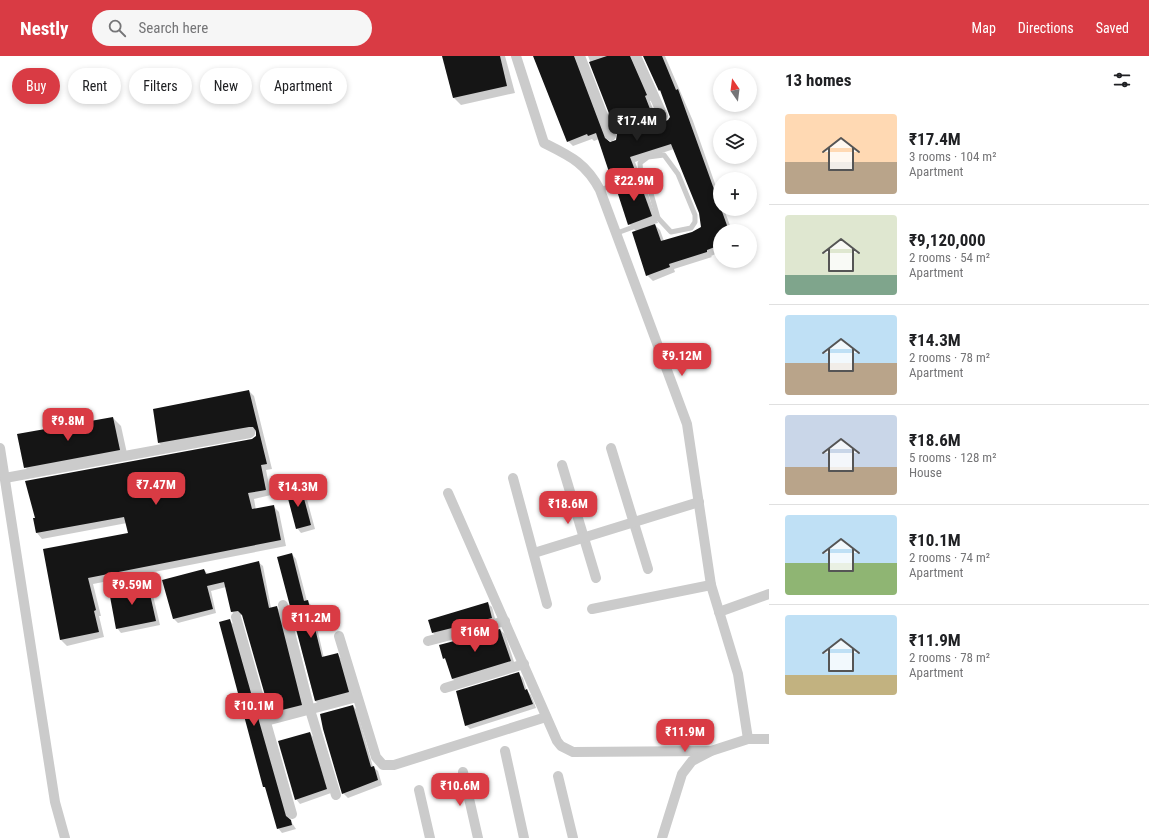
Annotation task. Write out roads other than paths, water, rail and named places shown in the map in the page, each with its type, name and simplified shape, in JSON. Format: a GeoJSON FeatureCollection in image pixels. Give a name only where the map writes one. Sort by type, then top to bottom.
{"type":"FeatureCollection","features":[{"type":"Feature","properties":{"kind":"street"},"geometry":{"type":"LineString","coordinates":[[516,56],[544,143],[576,160],[591,173],[600,190],[617,232],[687,424],[711,585],[738,674],[748,739]]}},
{"type":"Feature","properties":{"kind":"street"},"geometry":{"type":"LineString","coordinates":[[580,56],[611,136]]}},
{"type":"Feature","properties":{"kind":"street"},"geometry":{"type":"LineString","coordinates":[[636,56],[663,116]]}},
{"type":"Feature","properties":{"kind":"street"},"geometry":{"type":"LineString","coordinates":[[5,478],[250,434]]}},
{"type":"Feature","properties":{"kind":"street"},"geometry":{"type":"LineString","coordinates":[[0,448],[55,802],[65,838]]}},
{"type":"Feature","properties":{"kind":"street"},"geometry":{"type":"LineString","coordinates":[[611,448],[648,569]]}},
{"type":"Feature","properties":{"kind":"street"},"geometry":{"type":"LineString","coordinates":[[562,465],[596,578]]}},
{"type":"Feature","properties":{"kind":"street"},"geometry":{"type":"LineString","coordinates":[[513,478],[547,604]]}},
{"type":"Feature","properties":{"kind":"street"},"geometry":{"type":"LineString","coordinates":[[448,493],[546,717],[557,741],[561,746],[573,752],[711,751]]}},
{"type":"Feature","properties":{"kind":"street"},"geometry":{"type":"LineString","coordinates":[[534,553],[699,502]]}},
{"type":"Feature","properties":{"kind":"street"},"geometry":{"type":"LineString","coordinates":[[592,609],[711,585]]}},
{"type":"Feature","properties":{"kind":"street"},"geometry":{"type":"LineString","coordinates":[[719,612],[769,594]]}},
{"type":"Feature","properties":{"kind":"street"},"geometry":{"type":"LineString","coordinates":[[284,605],[310,710],[336,795]]}},
{"type":"Feature","properties":{"kind":"street"},"geometry":{"type":"LineString","coordinates":[[236,617],[292,814]]}},
{"type":"Feature","properties":{"kind":"street"},"geometry":{"type":"LineString","coordinates":[[428,641],[505,621]]}},
{"type":"Feature","properties":{"kind":"street"},"geometry":{"type":"LineString","coordinates":[[338,636],[376,757],[383,765],[394,765],[546,717]]}},
{"type":"Feature","properties":{"kind":"street"},"geometry":{"type":"LineString","coordinates":[[445,688],[524,664]]}},
{"type":"Feature","properties":{"kind":"street"},"geometry":{"type":"LineString","coordinates":[[266,721],[357,697]]}},
{"type":"Feature","properties":{"kind":"street"},"geometry":{"type":"LineString","coordinates":[[662,838],[682,774],[692,761],[711,751],[748,739],[769,739]]}},
{"type":"Feature","properties":{"kind":"street"},"geometry":{"type":"LineString","coordinates":[[505,751],[524,838]]}},
{"type":"Feature","properties":{"kind":"street"},"geometry":{"type":"LineString","coordinates":[[463,772],[478,838]]}},
{"type":"Feature","properties":{"kind":"street"},"geometry":{"type":"LineString","coordinates":[[558,776],[573,838]]}},
{"type":"Feature","properties":{"kind":"street"},"geometry":{"type":"LineString","coordinates":[[419,790],[430,838]]}},
{"type":"Feature","properties":{"kind":"lane"},"geometry":{"type":"LineString","coordinates":[[664,155],[678,174],[694,215],[695,222],[691,228],[670,232],[658,218],[648,182],[641,175],[640,163],[648,157],[664,155]]}},
{"type":"Feature","properties":{"kind":"lane"},"geometry":{"type":"LineString","coordinates":[[600,190],[641,175]]}},
{"type":"Feature","properties":{"kind":"lane"},"geometry":{"type":"LineString","coordinates":[[617,232],[658,218]]}}]}
